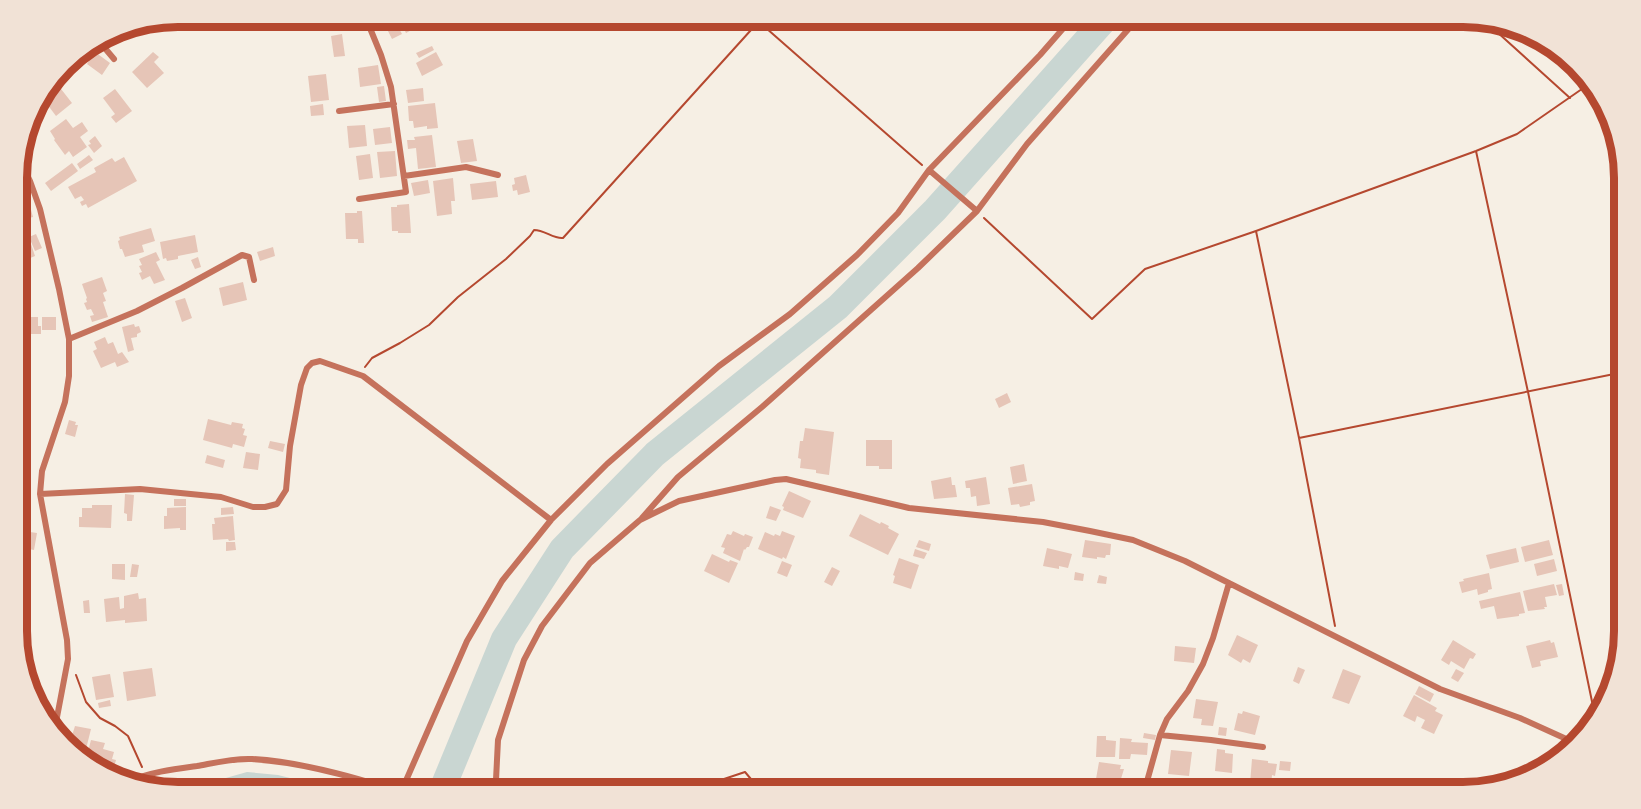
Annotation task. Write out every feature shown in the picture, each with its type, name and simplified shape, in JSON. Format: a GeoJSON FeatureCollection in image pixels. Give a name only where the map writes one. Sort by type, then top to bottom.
{"type":"FeatureCollection","features":[{"type":"Feature","properties":{"kind":"street"},"geometry":{"type":"LineString","coordinates":[[359,199],[406,192],[391,87],[370,27]]}},
{"type":"Feature","properties":{"kind":"street"},"geometry":{"type":"LineString","coordinates":[[405,782],[467,641],[502,581],[551,519],[607,464],[711,373],[790,314],[857,255],[898,213],[929,170],[1064,27]]}},
{"type":"Feature","properties":{"kind":"street"},"geometry":{"type":"LineString","coordinates":[[496,782],[498,740],[524,660],[542,626],[590,562],[640,520],[678,477],[762,407],[918,268],[977,212],[1027,144],[1130,27]]}},
{"type":"Feature","properties":{"kind":"street"},"geometry":{"type":"LineString","coordinates":[[103,46],[114,59]]}},
{"type":"Feature","properties":{"kind":"street"},"geometry":{"type":"LineString","coordinates":[[339,111],[394,104]]}},
{"type":"Feature","properties":{"kind":"street"},"geometry":{"type":"LineString","coordinates":[[404,177],[466,167],[498,175]]}},
{"type":"Feature","properties":{"kind":"street"},"geometry":{"type":"LineString","coordinates":[[929,170],[977,212]]}},
{"type":"Feature","properties":{"kind":"street"},"geometry":{"type":"LineString","coordinates":[[27,175],[40,209],[69,339],[69,376],[65,402],[42,471],[40,494],[67,640],[68,659],[56,720]]}},
{"type":"Feature","properties":{"kind":"street"},"geometry":{"type":"LineString","coordinates":[[69,339],[137,311],[242,255],[249,256],[254,279]]}},
{"type":"Feature","properties":{"kind":"street"},"geometry":{"type":"LineString","coordinates":[[40,494],[140,489],[221,497],[253,507],[277,504],[286,490],[290,446],[301,385],[307,368],[312,363],[320,361],[359,374],[551,519]]}},
{"type":"Feature","properties":{"kind":"street"},"geometry":{"type":"LineString","coordinates":[[640,520],[679,501],[786,479],[909,508],[1043,522],[1133,540],[1185,561],[1440,689],[1520,718],[1568,740]]}},
{"type":"Feature","properties":{"kind":"street"},"geometry":{"type":"LineString","coordinates":[[1147,782],[1167,719],[1188,692],[1203,664],[1213,639],[1229,583]]}},
{"type":"Feature","properties":{"kind":"street"},"geometry":{"type":"LineString","coordinates":[[1160,735],[1263,747]]}},
{"type":"Feature","properties":{"kind":"street"},"geometry":{"type":"LineString","coordinates":[[140,777],[185,767],[250,759],[289,763],[370,782]]}},
{"type":"Feature","properties":{"kind":"path"},"geometry":{"type":"LineString","coordinates":[[359,374],[372,358],[429,325],[458,297],[506,259],[534,230],[542,230],[563,238],[749,27]]}},
{"type":"Feature","properties":{"kind":"path"},"geometry":{"type":"LineString","coordinates":[[765,27],[929,170]]}},
{"type":"Feature","properties":{"kind":"path"},"geometry":{"type":"LineString","coordinates":[[1496,31],[1570,98]]}},
{"type":"Feature","properties":{"kind":"path"},"geometry":{"type":"LineString","coordinates":[[977,212],[1092,320],[1145,268],[1256,231],[1476,151],[1517,134],[1584,88]]}},
{"type":"Feature","properties":{"kind":"path"},"geometry":{"type":"LineString","coordinates":[[1476,151],[1594,706]]}},
{"type":"Feature","properties":{"kind":"path"},"geometry":{"type":"LineString","coordinates":[[1256,231],[1338,638]]}},
{"type":"Feature","properties":{"kind":"path"},"geometry":{"type":"LineString","coordinates":[[1299,438],[1614,374]]}},
{"type":"Feature","properties":{"kind":"path"},"geometry":{"type":"LineString","coordinates":[[68,659],[75,671],[86,702],[100,718],[128,736],[145,775]]}},
{"type":"Feature","properties":{"kind":"path"},"geometry":{"type":"LineString","coordinates":[[716,782],[745,772],[753,782]]}},
{"type":"Feature","properties":{"kind":"shaded area"},"geometry":{"type":"Polygon","coordinates":[[[247,772],[278,775],[306,782],[212,782],[247,772]]]}},
{"type":"Feature","properties":{"kind":"building"},"geometry":{"type":"Polygon","coordinates":[[[398,27],[402,34],[392,39],[387,29],[398,27]]]}},
{"type":"Feature","properties":{"kind":"building"},"geometry":{"type":"Polygon","coordinates":[[[403,27],[417,27],[406,33],[403,27]]]}},
{"type":"Feature","properties":{"kind":"building"},"geometry":{"type":"Polygon","coordinates":[[[342,34],[345,56],[334,57],[331,36],[342,34]]]}},
{"type":"Feature","properties":{"kind":"building"},"geometry":{"type":"Polygon","coordinates":[[[432,46],[434,50],[419,58],[416,53],[432,46]]]}},
{"type":"Feature","properties":{"kind":"building"},"geometry":{"type":"Polygon","coordinates":[[[95,52],[110,63],[102,75],[87,64],[95,52]]]}},
{"type":"Feature","properties":{"kind":"building"},"geometry":{"type":"Polygon","coordinates":[[[153,52],[159,57],[154,62],[164,73],[147,88],[132,72],[153,52]]]}},
{"type":"Feature","properties":{"kind":"building"},"geometry":{"type":"Polygon","coordinates":[[[436,52],[443,65],[422,76],[416,63],[436,52]]]}},
{"type":"Feature","properties":{"kind":"building"},"geometry":{"type":"Polygon","coordinates":[[[378,65],[381,84],[360,87],[358,68],[378,65]]]}},
{"type":"Feature","properties":{"kind":"building"},"geometry":{"type":"Polygon","coordinates":[[[326,74],[329,100],[311,102],[308,76],[326,74]]]}},
{"type":"Feature","properties":{"kind":"building"},"geometry":{"type":"Polygon","coordinates":[[[58,86],[72,103],[56,116],[47,104],[58,86]]]}},
{"type":"Feature","properties":{"kind":"building"},"geometry":{"type":"Polygon","coordinates":[[[384,86],[386,101],[379,102],[377,87],[384,86]]]}},
{"type":"Feature","properties":{"kind":"building"},"geometry":{"type":"Polygon","coordinates":[[[423,88],[424,101],[408,103],[406,90],[423,88]]]}},
{"type":"Feature","properties":{"kind":"building"},"geometry":{"type":"Polygon","coordinates":[[[115,89],[132,111],[116,123],[111,117],[115,114],[103,98],[115,89]]]}},
{"type":"Feature","properties":{"kind":"building"},"geometry":{"type":"Polygon","coordinates":[[[435,103],[438,128],[427,129],[427,126],[414,128],[413,121],[409,121],[408,106],[435,103]]]}},
{"type":"Feature","properties":{"kind":"building"},"geometry":{"type":"Polygon","coordinates":[[[323,104],[324,115],[311,116],[310,106],[323,104]]]}},
{"type":"Feature","properties":{"kind":"building"},"geometry":{"type":"Polygon","coordinates":[[[66,119],[73,128],[82,122],[88,131],[80,137],[87,147],[73,157],[69,151],[65,155],[50,131],[66,119]]]}},
{"type":"Feature","properties":{"kind":"building"},"geometry":{"type":"Polygon","coordinates":[[[365,125],[367,146],[349,148],[347,126],[365,125]]]}},
{"type":"Feature","properties":{"kind":"building"},"geometry":{"type":"Polygon","coordinates":[[[390,127],[392,143],[375,145],[373,129],[390,127]]]}},
{"type":"Feature","properties":{"kind":"building"},"geometry":{"type":"Polygon","coordinates":[[[432,135],[436,167],[418,169],[416,148],[408,149],[407,140],[432,135]]]}},
{"type":"Feature","properties":{"kind":"building"},"geometry":{"type":"Polygon","coordinates":[[[95,136],[102,146],[94,153],[88,145],[95,136]]]}},
{"type":"Feature","properties":{"kind":"building"},"geometry":{"type":"Polygon","coordinates":[[[473,139],[477,161],[461,163],[457,141],[473,139]]]}},
{"type":"Feature","properties":{"kind":"building"},"geometry":{"type":"Polygon","coordinates":[[[395,151],[397,176],[380,178],[377,152],[395,151]]]}},
{"type":"Feature","properties":{"kind":"building"},"geometry":{"type":"Polygon","coordinates":[[[370,154],[373,178],[359,180],[356,156],[370,154]]]}},
{"type":"Feature","properties":{"kind":"building"},"geometry":{"type":"Polygon","coordinates":[[[89,155],[93,160],[80,169],[77,164],[89,155]]]}},
{"type":"Feature","properties":{"kind":"building"},"geometry":{"type":"Polygon","coordinates":[[[124,157],[137,181],[88,208],[86,204],[82,206],[80,202],[84,200],[81,196],[75,199],[68,187],[96,172],[94,168],[112,158],[115,162],[124,157]]]}},
{"type":"Feature","properties":{"kind":"building"},"geometry":{"type":"Polygon","coordinates":[[[72,163],[78,171],[51,191],[45,183],[72,163]]]}},
{"type":"Feature","properties":{"kind":"building"},"geometry":{"type":"Polygon","coordinates":[[[526,175],[530,192],[518,195],[517,190],[513,191],[514,178],[526,175]]]}},
{"type":"Feature","properties":{"kind":"building"},"geometry":{"type":"Polygon","coordinates":[[[453,178],[455,201],[451,201],[452,214],[437,216],[433,181],[453,178]]]}},
{"type":"Feature","properties":{"kind":"building"},"geometry":{"type":"Polygon","coordinates":[[[428,180],[430,193],[414,196],[411,183],[428,180]]]}},
{"type":"Feature","properties":{"kind":"building"},"geometry":{"type":"Polygon","coordinates":[[[496,181],[498,197],[472,200],[470,184],[496,181]]]}},
{"type":"Feature","properties":{"kind":"building"},"geometry":{"type":"Polygon","coordinates":[[[27,195],[33,217],[27,218],[27,195]]]}},
{"type":"Feature","properties":{"kind":"building"},"geometry":{"type":"Polygon","coordinates":[[[409,204],[411,233],[392,231],[391,207],[409,204]]]}},
{"type":"Feature","properties":{"kind":"building"},"geometry":{"type":"Polygon","coordinates":[[[357,211],[362,211],[364,243],[358,243],[358,239],[346,239],[345,213],[357,213],[357,211]]]}},
{"type":"Feature","properties":{"kind":"building"},"geometry":{"type":"Polygon","coordinates":[[[151,228],[155,241],[142,245],[144,252],[125,257],[120,249],[119,237],[151,228]]]}},
{"type":"Feature","properties":{"kind":"building"},"geometry":{"type":"Polygon","coordinates":[[[36,234],[42,248],[35,251],[29,237],[36,234]]]}},
{"type":"Feature","properties":{"kind":"building"},"geometry":{"type":"Polygon","coordinates":[[[195,235],[198,252],[178,256],[178,259],[167,261],[166,258],[163,259],[160,242],[195,235]]]}},
{"type":"Feature","properties":{"kind":"building"},"geometry":{"type":"Polygon","coordinates":[[[31,244],[35,256],[27,259],[27,246],[31,244]]]}},
{"type":"Feature","properties":{"kind":"building"},"geometry":{"type":"Polygon","coordinates":[[[273,247],[275,256],[260,261],[257,252],[273,247]]]}},
{"type":"Feature","properties":{"kind":"building"},"geometry":{"type":"Polygon","coordinates":[[[156,252],[160,260],[156,262],[165,280],[154,284],[150,276],[142,280],[139,266],[142,265],[139,259],[156,252]]]}},
{"type":"Feature","properties":{"kind":"building"},"geometry":{"type":"Polygon","coordinates":[[[198,257],[201,267],[195,269],[191,260],[198,257]]]}},
{"type":"Feature","properties":{"kind":"building"},"geometry":{"type":"Polygon","coordinates":[[[102,277],[107,291],[103,293],[106,301],[103,302],[108,317],[92,322],[90,316],[94,315],[91,309],[87,310],[84,303],[87,302],[87,298],[82,284],[102,277]]]}},
{"type":"Feature","properties":{"kind":"building"},"geometry":{"type":"Polygon","coordinates":[[[243,282],[247,300],[223,306],[219,288],[243,282]]]}},
{"type":"Feature","properties":{"kind":"building"},"geometry":{"type":"Polygon","coordinates":[[[185,298],[192,318],[182,322],[175,301],[185,298]]]}},
{"type":"Feature","properties":{"kind":"building"},"geometry":{"type":"Polygon","coordinates":[[[27,317],[38,317],[41,334],[27,334],[27,317]]]}},
{"type":"Feature","properties":{"kind":"building"},"geometry":{"type":"Polygon","coordinates":[[[42,317],[56,317],[56,330],[42,330],[42,317]]]}},
{"type":"Feature","properties":{"kind":"building"},"geometry":{"type":"Polygon","coordinates":[[[134,324],[135,327],[139,326],[141,332],[137,334],[137,337],[131,338],[134,350],[128,352],[122,327],[134,324]]]}},
{"type":"Feature","properties":{"kind":"building"},"geometry":{"type":"Polygon","coordinates":[[[105,337],[108,344],[113,342],[118,354],[122,352],[129,362],[117,367],[115,362],[101,368],[93,351],[97,349],[94,342],[105,337]]]}},
{"type":"Feature","properties":{"kind":"building"},"geometry":{"type":"Polygon","coordinates":[[[1007,393],[1011,402],[999,408],[995,399],[1007,393]]]}},
{"type":"Feature","properties":{"kind":"building"},"geometry":{"type":"Polygon","coordinates":[[[208,419],[231,425],[232,422],[243,424],[242,428],[245,429],[243,435],[247,436],[244,447],[233,444],[232,448],[203,440],[208,419]]]}},
{"type":"Feature","properties":{"kind":"building"},"geometry":{"type":"Polygon","coordinates":[[[69,420],[78,425],[75,437],[65,434],[69,420]]]}},
{"type":"Feature","properties":{"kind":"building"},"geometry":{"type":"Polygon","coordinates":[[[805,428],[834,432],[829,475],[816,473],[816,470],[800,468],[801,459],[798,458],[800,441],[803,441],[805,428]]]}},
{"type":"Feature","properties":{"kind":"building"},"geometry":{"type":"Polygon","coordinates":[[[866,440],[892,440],[892,469],[866,466],[866,440]]]}},
{"type":"Feature","properties":{"kind":"building"},"geometry":{"type":"Polygon","coordinates":[[[270,441],[285,444],[283,452],[268,448],[270,441]]]}},
{"type":"Feature","properties":{"kind":"building"},"geometry":{"type":"Polygon","coordinates":[[[246,452],[260,454],[258,470],[243,468],[246,452]]]}},
{"type":"Feature","properties":{"kind":"building"},"geometry":{"type":"Polygon","coordinates":[[[207,455],[225,460],[223,468],[205,463],[207,455]]]}},
{"type":"Feature","properties":{"kind":"building"},"geometry":{"type":"Polygon","coordinates":[[[1024,464],[1027,481],[1013,484],[1010,467],[1024,464]]]}},
{"type":"Feature","properties":{"kind":"building"},"geometry":{"type":"Polygon","coordinates":[[[951,477],[957,497],[934,499],[931,481],[951,477]]]}},
{"type":"Feature","properties":{"kind":"building"},"geometry":{"type":"Polygon","coordinates":[[[986,477],[990,504],[977,506],[976,496],[971,497],[970,488],[966,488],[965,481],[986,477]]]}},
{"type":"Feature","properties":{"kind":"building"},"geometry":{"type":"Polygon","coordinates":[[[1032,484],[1035,501],[1030,502],[1030,505],[1020,507],[1019,504],[1011,505],[1008,488],[1032,484]]]}},
{"type":"Feature","properties":{"kind":"building"},"geometry":{"type":"Polygon","coordinates":[[[789,491],[811,501],[803,518],[783,510],[782,506],[789,491]]]}},
{"type":"Feature","properties":{"kind":"building"},"geometry":{"type":"Polygon","coordinates":[[[125,494],[134,495],[132,521],[127,521],[127,514],[124,513],[125,494]]]}},
{"type":"Feature","properties":{"kind":"building"},"geometry":{"type":"Polygon","coordinates":[[[174,499],[186,499],[186,506],[174,506],[174,499]]]}},
{"type":"Feature","properties":{"kind":"building"},"geometry":{"type":"Polygon","coordinates":[[[92,505],[112,505],[111,528],[79,527],[82,508],[92,508],[92,505]]]}},
{"type":"Feature","properties":{"kind":"building"},"geometry":{"type":"Polygon","coordinates":[[[770,506],[781,510],[776,521],[766,518],[770,506]]]}},
{"type":"Feature","properties":{"kind":"building"},"geometry":{"type":"Polygon","coordinates":[[[186,507],[186,530],[164,529],[164,516],[167,516],[167,508],[186,507]]]}},
{"type":"Feature","properties":{"kind":"building"},"geometry":{"type":"Polygon","coordinates":[[[233,507],[234,514],[221,515],[221,508],[233,507]]]}},
{"type":"Feature","properties":{"kind":"building"},"geometry":{"type":"Polygon","coordinates":[[[860,514],[889,526],[888,528],[899,534],[888,555],[849,536],[860,514]]]}},
{"type":"Feature","properties":{"kind":"building"},"geometry":{"type":"Polygon","coordinates":[[[233,516],[235,540],[213,540],[214,518],[233,516]]]}},
{"type":"Feature","properties":{"kind":"building"},"geometry":{"type":"Polygon","coordinates":[[[27,525],[31,526],[30,532],[37,533],[34,550],[27,549],[27,525]]]}},
{"type":"Feature","properties":{"kind":"building"},"geometry":{"type":"Polygon","coordinates":[[[733,531],[753,537],[749,547],[744,549],[740,561],[723,553],[725,548],[721,547],[727,534],[731,535],[733,531]]]}},
{"type":"Feature","properties":{"kind":"building"},"geometry":{"type":"Polygon","coordinates":[[[782,531],[795,536],[786,559],[758,549],[765,532],[780,536],[782,531]]]}},
{"type":"Feature","properties":{"kind":"building"},"geometry":{"type":"Polygon","coordinates":[[[919,540],[931,544],[929,551],[916,547],[919,540]]]}},
{"type":"Feature","properties":{"kind":"building"},"geometry":{"type":"Polygon","coordinates":[[[1085,540],[1111,544],[1110,555],[1106,555],[1105,558],[1097,557],[1097,559],[1082,557],[1085,540]]]}},
{"type":"Feature","properties":{"kind":"building"},"geometry":{"type":"Polygon","coordinates":[[[1549,540],[1553,555],[1525,562],[1521,547],[1549,540]]]}},
{"type":"Feature","properties":{"kind":"building"},"geometry":{"type":"Polygon","coordinates":[[[226,542],[235,542],[236,550],[226,551],[226,542]]]}},
{"type":"Feature","properties":{"kind":"building"},"geometry":{"type":"Polygon","coordinates":[[[1047,548],[1072,554],[1068,568],[1043,566],[1047,548]]]}},
{"type":"Feature","properties":{"kind":"building"},"geometry":{"type":"Polygon","coordinates":[[[1516,548],[1519,562],[1490,569],[1486,555],[1516,548]]]}},
{"type":"Feature","properties":{"kind":"building"},"geometry":{"type":"Polygon","coordinates":[[[915,549],[927,553],[924,559],[913,556],[915,549]]]}},
{"type":"Feature","properties":{"kind":"building"},"geometry":{"type":"Polygon","coordinates":[[[712,554],[729,562],[730,560],[738,563],[729,583],[704,571],[712,554]]]}},
{"type":"Feature","properties":{"kind":"building"},"geometry":{"type":"Polygon","coordinates":[[[899,558],[919,565],[911,589],[893,583],[895,576],[893,575],[899,558]]]}},
{"type":"Feature","properties":{"kind":"building"},"geometry":{"type":"Polygon","coordinates":[[[1554,559],[1557,571],[1537,576],[1534,564],[1554,559]]]}},
{"type":"Feature","properties":{"kind":"building"},"geometry":{"type":"Polygon","coordinates":[[[782,561],[792,565],[787,577],[777,573],[782,561]]]}},
{"type":"Feature","properties":{"kind":"building"},"geometry":{"type":"Polygon","coordinates":[[[112,564],[125,564],[125,580],[112,579],[112,564]]]}},
{"type":"Feature","properties":{"kind":"building"},"geometry":{"type":"Polygon","coordinates":[[[132,564],[139,565],[137,577],[130,577],[132,564]]]}},
{"type":"Feature","properties":{"kind":"building"},"geometry":{"type":"Polygon","coordinates":[[[832,567],[840,571],[832,586],[824,582],[832,567]]]}},
{"type":"Feature","properties":{"kind":"building"},"geometry":{"type":"Polygon","coordinates":[[[1075,572],[1084,574],[1083,581],[1074,580],[1075,572]]]}},
{"type":"Feature","properties":{"kind":"building"},"geometry":{"type":"Polygon","coordinates":[[[1489,573],[1492,589],[1488,592],[1478,595],[1477,589],[1462,593],[1459,582],[1464,581],[1463,579],[1489,573]]]}},
{"type":"Feature","properties":{"kind":"building"},"geometry":{"type":"Polygon","coordinates":[[[1099,575],[1107,577],[1106,584],[1097,583],[1099,575]]]}},
{"type":"Feature","properties":{"kind":"building"},"geometry":{"type":"Polygon","coordinates":[[[1554,584],[1557,595],[1545,597],[1547,607],[1528,611],[1523,591],[1554,584]]]}},
{"type":"Feature","properties":{"kind":"building"},"geometry":{"type":"Polygon","coordinates":[[[1562,584],[1564,595],[1559,596],[1556,585],[1562,584]]]}},
{"type":"Feature","properties":{"kind":"building"},"geometry":{"type":"Polygon","coordinates":[[[1520,592],[1525,613],[1519,616],[1497,619],[1494,606],[1481,609],[1479,601],[1520,592]]]}},
{"type":"Feature","properties":{"kind":"building"},"geometry":{"type":"Polygon","coordinates":[[[138,593],[139,599],[146,598],[147,621],[106,622],[104,599],[119,597],[120,609],[124,608],[124,596],[138,593]]]}},
{"type":"Feature","properties":{"kind":"building"},"geometry":{"type":"Polygon","coordinates":[[[89,600],[90,613],[84,613],[83,601],[89,600]]]}},
{"type":"Feature","properties":{"kind":"building"},"geometry":{"type":"Polygon","coordinates":[[[1237,635],[1258,645],[1250,663],[1243,659],[1241,663],[1228,655],[1237,635]]]}},
{"type":"Feature","properties":{"kind":"building"},"geometry":{"type":"Polygon","coordinates":[[[1453,640],[1476,654],[1473,659],[1470,658],[1464,669],[1451,661],[1449,665],[1441,660],[1453,640]]]}},
{"type":"Feature","properties":{"kind":"building"},"geometry":{"type":"Polygon","coordinates":[[[1550,640],[1551,643],[1554,642],[1558,657],[1540,661],[1541,666],[1532,668],[1526,646],[1550,640]]]}},
{"type":"Feature","properties":{"kind":"building"},"geometry":{"type":"Polygon","coordinates":[[[1175,646],[1196,648],[1194,663],[1174,661],[1175,646]]]}},
{"type":"Feature","properties":{"kind":"building"},"geometry":{"type":"Polygon","coordinates":[[[1298,667],[1305,670],[1299,684],[1293,681],[1298,667]]]}},
{"type":"Feature","properties":{"kind":"building"},"geometry":{"type":"Polygon","coordinates":[[[152,668],[156,696],[127,701],[123,672],[152,668]]]}},
{"type":"Feature","properties":{"kind":"building"},"geometry":{"type":"Polygon","coordinates":[[[1343,669],[1361,676],[1349,704],[1332,698],[1343,669]]]}},
{"type":"Feature","properties":{"kind":"building"},"geometry":{"type":"Polygon","coordinates":[[[1456,669],[1464,673],[1458,682],[1451,678],[1456,669]]]}},
{"type":"Feature","properties":{"kind":"building"},"geometry":{"type":"Polygon","coordinates":[[[110,674],[114,697],[96,700],[92,677],[110,674]]]}},
{"type":"Feature","properties":{"kind":"building"},"geometry":{"type":"Polygon","coordinates":[[[1419,686],[1434,694],[1430,702],[1415,694],[1419,686]]]}},
{"type":"Feature","properties":{"kind":"building"},"geometry":{"type":"Polygon","coordinates":[[[1414,695],[1437,708],[1435,711],[1443,715],[1434,734],[1421,728],[1425,720],[1417,716],[1415,722],[1403,716],[1414,695]]]}},
{"type":"Feature","properties":{"kind":"building"},"geometry":{"type":"Polygon","coordinates":[[[1196,699],[1218,702],[1213,726],[1201,725],[1202,719],[1193,718],[1196,699]]]}},
{"type":"Feature","properties":{"kind":"building"},"geometry":{"type":"Polygon","coordinates":[[[110,700],[111,706],[99,708],[98,703],[110,700]]]}},
{"type":"Feature","properties":{"kind":"building"},"geometry":{"type":"Polygon","coordinates":[[[1243,711],[1260,716],[1255,735],[1234,730],[1238,713],[1242,714],[1243,711]]]}},
{"type":"Feature","properties":{"kind":"building"},"geometry":{"type":"Polygon","coordinates":[[[75,726],[91,729],[86,751],[71,738],[75,726]]]}},
{"type":"Feature","properties":{"kind":"building"},"geometry":{"type":"Polygon","coordinates":[[[1219,727],[1227,728],[1226,736],[1218,735],[1219,727]]]}},
{"type":"Feature","properties":{"kind":"building"},"geometry":{"type":"Polygon","coordinates":[[[1144,733],[1156,735],[1155,740],[1143,738],[1144,733]]]}},
{"type":"Feature","properties":{"kind":"building"},"geometry":{"type":"Polygon","coordinates":[[[1097,736],[1106,736],[1106,740],[1116,741],[1115,757],[1096,757],[1097,736]]]}},
{"type":"Feature","properties":{"kind":"building"},"geometry":{"type":"Polygon","coordinates":[[[1120,738],[1132,739],[1131,742],[1148,743],[1147,755],[1131,754],[1130,759],[1119,759],[1120,738]]]}},
{"type":"Feature","properties":{"kind":"building"},"geometry":{"type":"Polygon","coordinates":[[[91,740],[105,743],[103,749],[114,752],[112,759],[116,760],[114,767],[94,757],[88,752],[91,740]]]}},
{"type":"Feature","properties":{"kind":"building"},"geometry":{"type":"Polygon","coordinates":[[[1217,749],[1233,754],[1232,773],[1215,771],[1217,749]]]}},
{"type":"Feature","properties":{"kind":"building"},"geometry":{"type":"Polygon","coordinates":[[[1171,750],[1192,752],[1189,776],[1168,774],[1171,750]]]}},
{"type":"Feature","properties":{"kind":"building"},"geometry":{"type":"Polygon","coordinates":[[[1252,759],[1277,764],[1271,782],[1250,782],[1252,759]]]}},
{"type":"Feature","properties":{"kind":"building"},"geometry":{"type":"Polygon","coordinates":[[[1280,761],[1291,762],[1290,771],[1279,770],[1280,761]]]}},
{"type":"Feature","properties":{"kind":"building"},"geometry":{"type":"Polygon","coordinates":[[[1099,762],[1121,765],[1120,769],[1124,769],[1120,782],[1096,779],[1099,762]]]}},
{"type":"Feature","properties":{"kind":"waterway"},"geometry":{"type":"LineString","coordinates":[[445,782],[504,639],[562,549],[655,454],[838,307],[935,210],[1098,27]]}}]}
